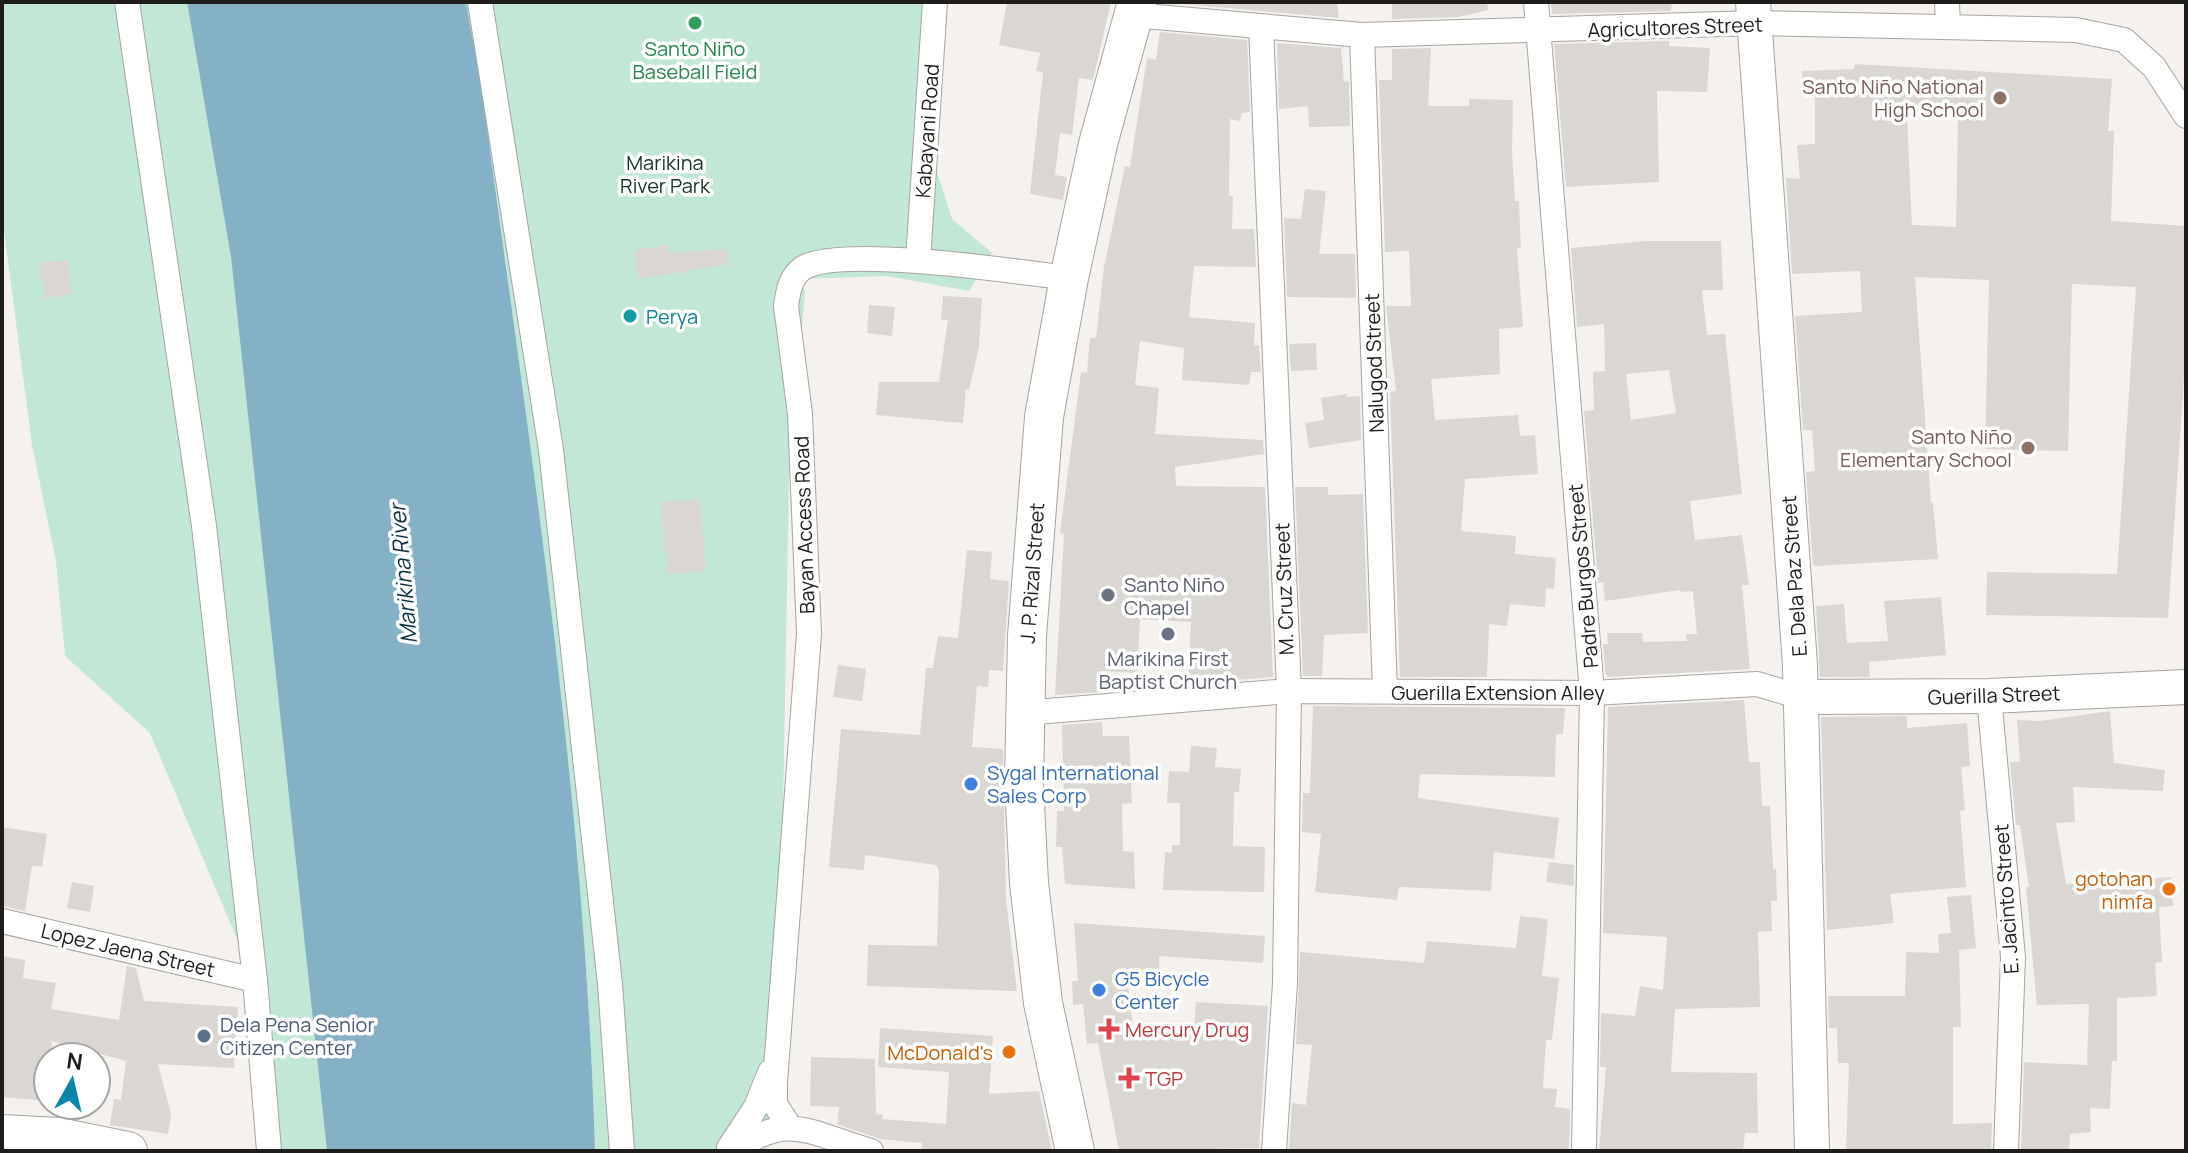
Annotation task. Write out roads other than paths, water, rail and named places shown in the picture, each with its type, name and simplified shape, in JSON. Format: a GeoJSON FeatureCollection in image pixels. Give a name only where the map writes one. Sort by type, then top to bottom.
{"type":"FeatureCollection","features":[{"type":"Feature","properties":{"kind":"main road","name":"J. P. Rizal Street"},"geometry":{"type":"LineString","coordinates":[[1075,1151],[1043,1003],[1029,883],[1024,713],[1044,417],[1069,278],[1098,144],[1136,9]]}},
{"type":"Feature","properties":{"kind":"main road"},"geometry":{"type":"LineString","coordinates":[[2,1134],[59,1137],[116,1148]]}},
{"type":"Feature","properties":{"kind":"main road"},"geometry":{"type":"LineString","coordinates":[[2,1141],[20,1151]]}},
{"type":"Feature","properties":{"kind":"street"},"geometry":{"type":"LineString","coordinates":[[127,2],[204,526],[255,980],[269,1151]]}},
{"type":"Feature","properties":{"kind":"street"},"geometry":{"type":"LineString","coordinates":[[480,2],[551,450],[610,984],[622,1151]]}},
{"type":"Feature","properties":{"kind":"street","name":"Kabayani Road"},"geometry":{"type":"LineString","coordinates":[[918,261],[935,2]]}},
{"type":"Feature","properties":{"kind":"street","name":"Padre Burgos Street"},"geometry":{"type":"LineString","coordinates":[[1536,2],[1592,693],[1584,1151]]}},
{"type":"Feature","properties":{"kind":"street"},"geometry":{"type":"LineString","coordinates":[[1947,2],[1948,27]]}},
{"type":"Feature","properties":{"kind":"street","name":"Agricultores Street"},"geometry":{"type":"LineString","coordinates":[[1136,9],[1261,27],[1362,35],[1540,32],[1754,13],[1948,27],[2076,30],[2124,40],[2154,67],[2184,113]]}},
{"type":"Feature","properties":{"kind":"street","name":"E. Dela Paz Street"},"geometry":{"type":"LineString","coordinates":[[1754,13],[1801,697],[1812,1151]]}},
{"type":"Feature","properties":{"kind":"street","name":"M. Cruz Street"},"geometry":{"type":"LineString","coordinates":[[1261,27],[1289,691],[1285,983],[1274,1151]]}},
{"type":"Feature","properties":{"kind":"street","name":"Nalugod Street"},"geometry":{"type":"LineString","coordinates":[[1362,35],[1385,691]]}},
{"type":"Feature","properties":{"kind":"street","name":"Bayan Access Road"},"geometry":{"type":"LineString","coordinates":[[789,1126],[775,1104],[809,634],[800,414],[786,306],[788,290],[793,277],[814,263],[918,261],[1069,278]]}},
{"type":"Feature","properties":{"kind":"street","name":"Guerilla Extension Alley"},"geometry":{"type":"LineString","coordinates":[[1024,713],[1289,691],[1592,693],[1757,684],[1801,697]]}},
{"type":"Feature","properties":{"kind":"street","name":"Guerilla Street"},"geometry":{"type":"LineString","coordinates":[[1801,697],[1989,696],[2186,687]]}},
{"type":"Feature","properties":{"kind":"street","name":"E. Jacinto Street"},"geometry":{"type":"LineString","coordinates":[[1989,696],[2013,957],[2006,1151]]}},
{"type":"Feature","properties":{"kind":"street","name":"Lopez Jaena Street"},"geometry":{"type":"LineString","coordinates":[[2,921],[255,980]]}},
{"type":"Feature","properties":{"kind":"street","name":"Bayan Access Road"},"geometry":{"type":"LineString","coordinates":[[730,1151],[756,1107],[779,1056]]}},
{"type":"Feature","properties":{"kind":"street"},"geometry":{"type":"LineString","coordinates":[[730,1151],[754,1136],[789,1126],[871,1151]]}},
{"type":"Feature","properties":{"kind":"water","name":"Marikina River"},"geometry":{"type":"Polygon","coordinates":[[[187,2],[466,2],[482,91],[536,487],[567,752],[580,885],[595,1151],[327,1151],[231,257],[187,2]]]}},
{"type":"Feature","properties":{"kind":"place","name":"Santo Niño Baseball Field"},"geometry":{"type":"Point","coordinates":[695,23]}},
{"type":"Feature","properties":{"kind":"place","name":"Santo Niño National High School"},"geometry":{"type":"Point","coordinates":[2000,98]}},
{"type":"Feature","properties":{"kind":"place","name":"Perya"},"geometry":{"type":"Point","coordinates":[630,316]}},
{"type":"Feature","properties":{"kind":"place","name":"Santo Niño Elementary School"},"geometry":{"type":"Point","coordinates":[2028,448]}},
{"type":"Feature","properties":{"kind":"place","name":"Santo Niño Chapel"},"geometry":{"type":"Point","coordinates":[1108,595]}},
{"type":"Feature","properties":{"kind":"place","name":"Marikina First Baptist Church"},"geometry":{"type":"Point","coordinates":[1168,634]}},
{"type":"Feature","properties":{"kind":"place","name":"Sygal International Sales Corp"},"geometry":{"type":"Point","coordinates":[971,784]}},
{"type":"Feature","properties":{"kind":"place","name":"gotohan nimfa"},"geometry":{"type":"Point","coordinates":[2169,889]}},
{"type":"Feature","properties":{"kind":"place","name":"G5 Bicycle Center"},"geometry":{"type":"Point","coordinates":[1099,990]}},
{"type":"Feature","properties":{"kind":"place","name":"Mercury Drug"},"geometry":{"type":"Point","coordinates":[1109,1029]}},
{"type":"Feature","properties":{"kind":"place","name":"Dela Pena Senior Citizen Center"},"geometry":{"type":"Point","coordinates":[204,1036]}},
{"type":"Feature","properties":{"kind":"place","name":"McDonald's"},"geometry":{"type":"Point","coordinates":[1009,1052]}},
{"type":"Feature","properties":{"kind":"place","name":"TGP"},"geometry":{"type":"Point","coordinates":[1129,1078]}},
{"type":"Feature","properties":{"kind":"park label","name":"Marikina River Park"},"geometry":{"type":"Point","coordinates":[665,174]}}]}
